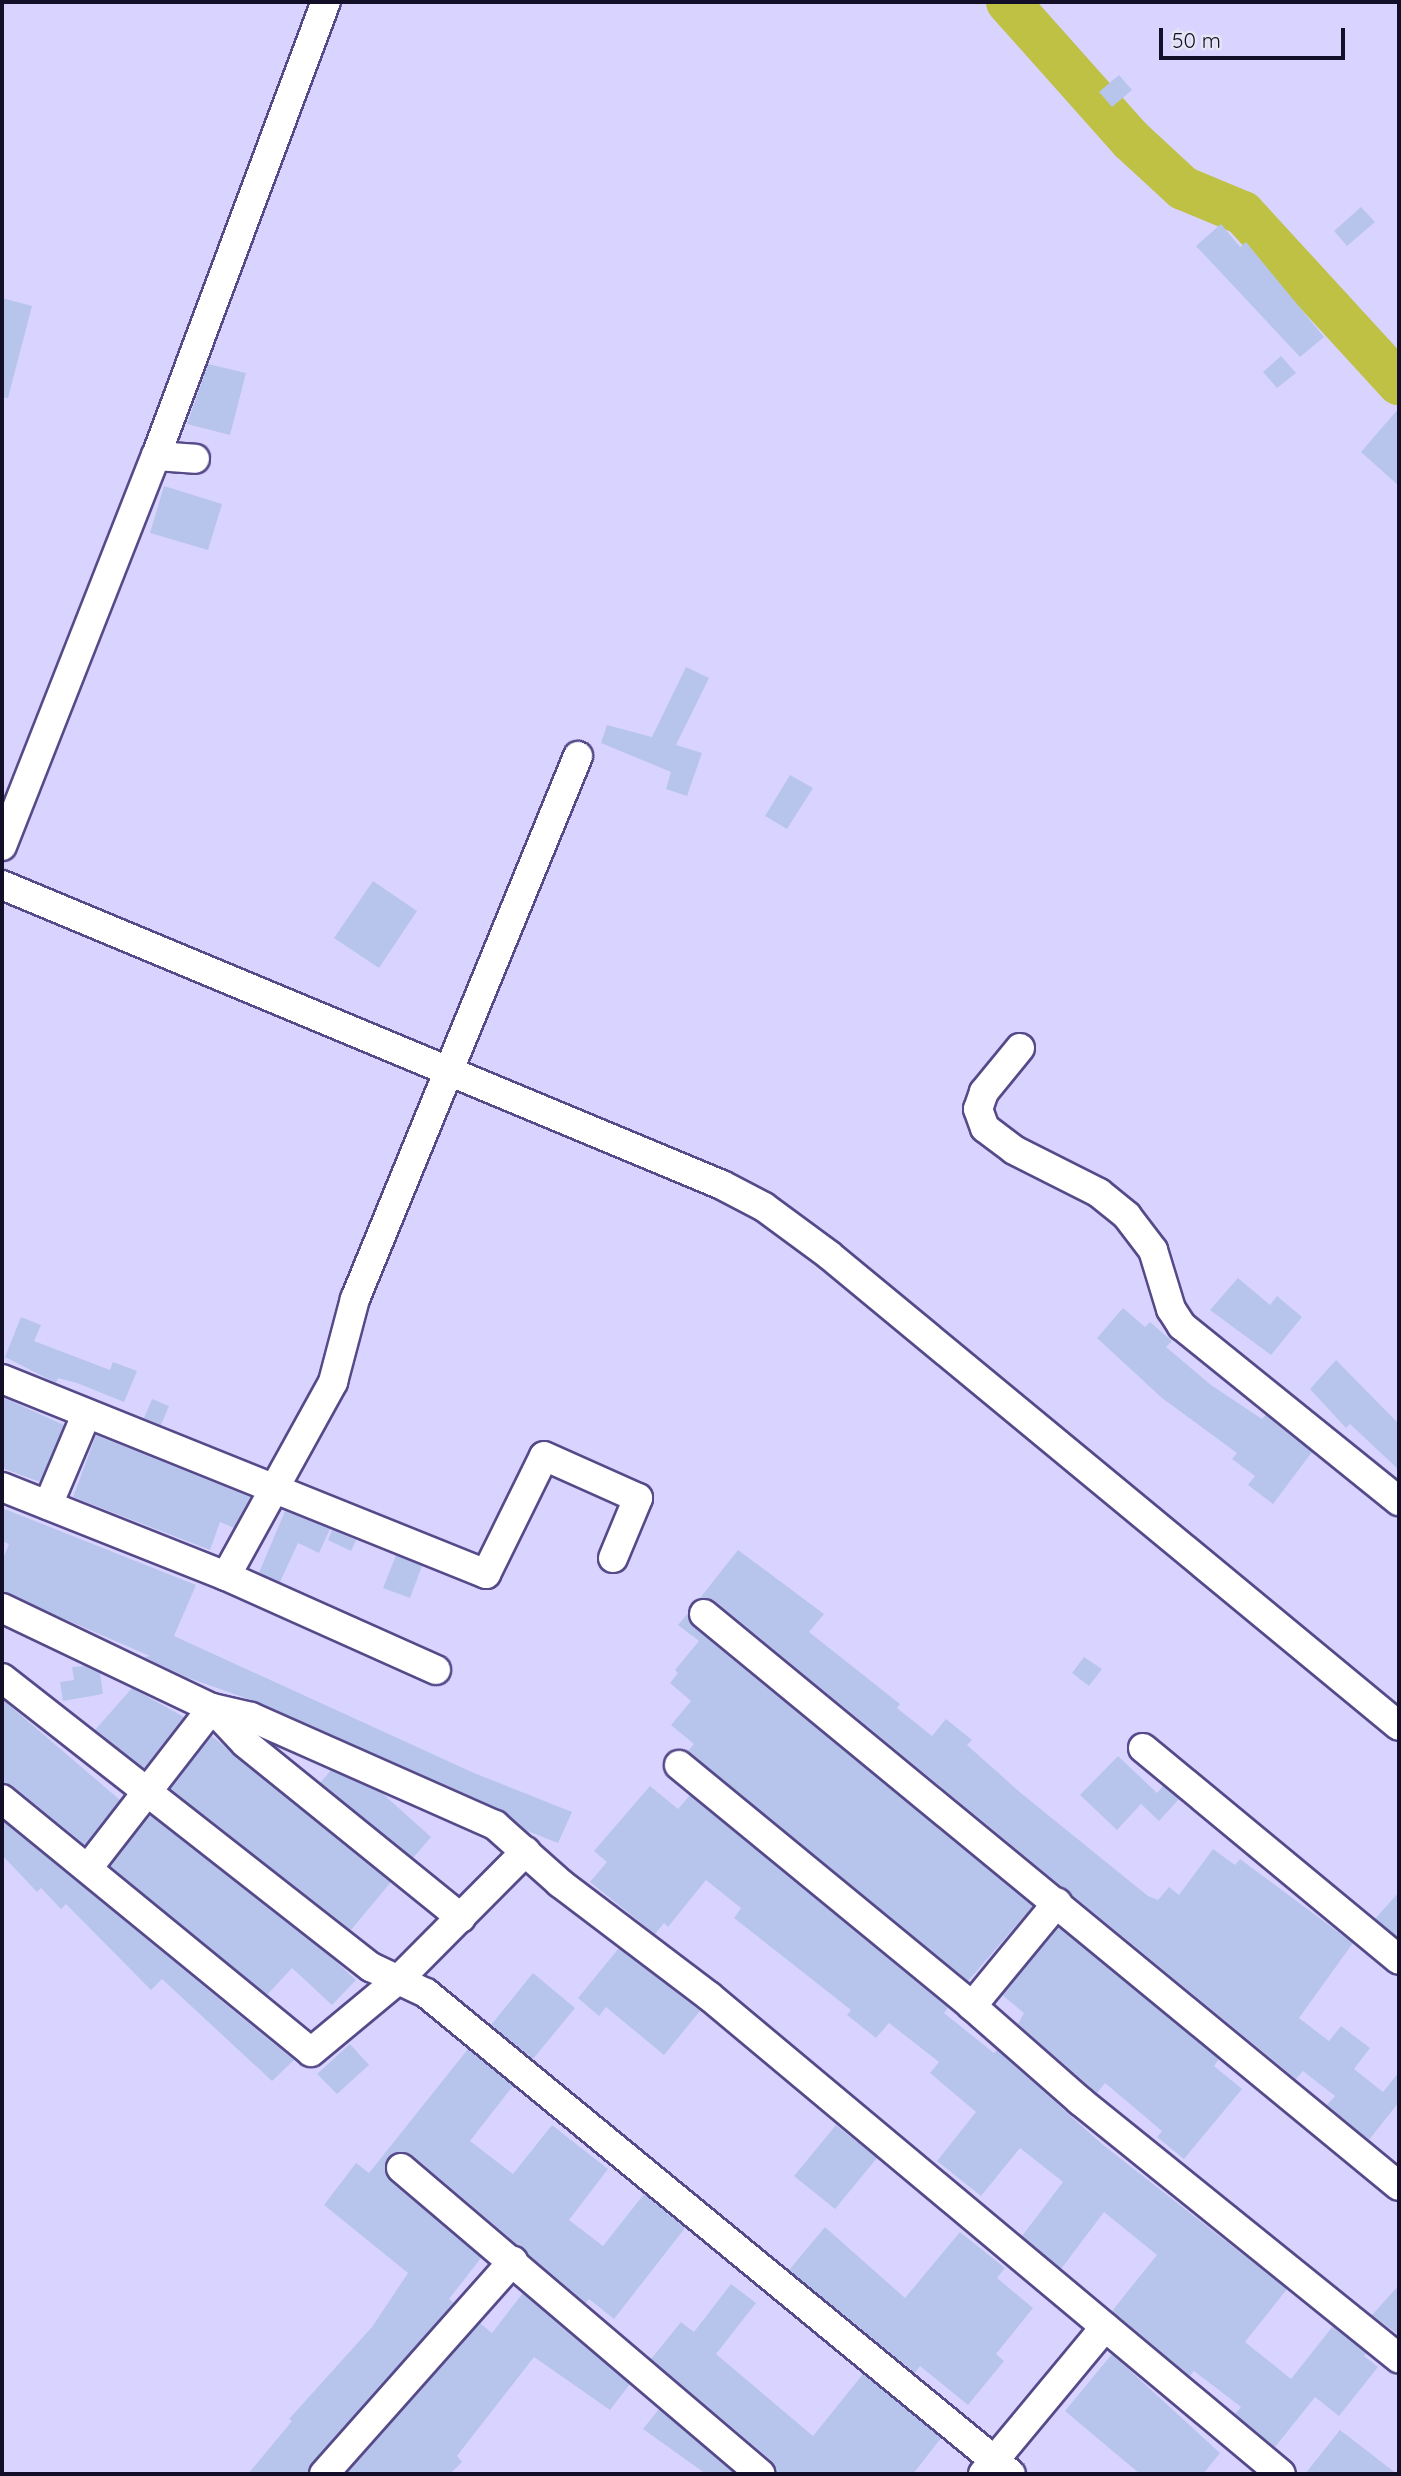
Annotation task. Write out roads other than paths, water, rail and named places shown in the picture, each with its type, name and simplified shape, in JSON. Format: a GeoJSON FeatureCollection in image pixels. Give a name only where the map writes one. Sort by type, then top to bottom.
{"type":"FeatureCollection","features":[{"type":"Feature","properties":{"kind":"street"},"geometry":{"type":"LineString","coordinates":[[2,846],[156,456],[326,2]]}},
{"type":"Feature","properties":{"kind":"street"},"geometry":{"type":"LineString","coordinates":[[156,456],[195,459]]}},
{"type":"Feature","properties":{"kind":"street"},"geometry":{"type":"LineString","coordinates":[[226,1576],[333,1382],[355,1299],[446,1070],[578,756]]}},
{"type":"Feature","properties":{"kind":"street"},"geometry":{"type":"LineString","coordinates":[[2,885],[446,1070],[774,1214],[1399,1726]]}},
{"type":"Feature","properties":{"kind":"street"},"geometry":{"type":"LineString","coordinates":[[1020,1048],[984,1092],[978,1109],[985,1128],[1014,1150],[1099,1193],[1127,1216],[1153,1250],[1171,1309],[1182,1326],[1399,1501]]}},
{"type":"Feature","properties":{"kind":"street"},"geometry":{"type":"LineString","coordinates":[[2,1379],[86,1415],[486,1573],[544,1456],[638,1498],[613,1558]]}},
{"type":"Feature","properties":{"kind":"street"},"geometry":{"type":"LineString","coordinates":[[48,1505],[86,1415]]}},
{"type":"Feature","properties":{"kind":"street"},"geometry":{"type":"LineString","coordinates":[[2,1487],[226,1576],[436,1670]]}},
{"type":"Feature","properties":{"kind":"street"},"geometry":{"type":"LineString","coordinates":[[2,1608],[212,1708],[250,1717],[495,1825],[1281,2474]]}},
{"type":"Feature","properties":{"kind":"street"},"geometry":{"type":"LineString","coordinates":[[704,1614],[1399,2186]]}},
{"type":"Feature","properties":{"kind":"street"},"geometry":{"type":"LineString","coordinates":[[2,1678],[371,1966],[426,1993],[996,2470],[1105,2327]]}},
{"type":"Feature","properties":{"kind":"street"},"geometry":{"type":"LineString","coordinates":[[88,1868],[212,1708]]}},
{"type":"Feature","properties":{"kind":"street"},"geometry":{"type":"LineString","coordinates":[[212,1708],[246,1743],[461,1918]]}},
{"type":"Feature","properties":{"kind":"street"},"geometry":{"type":"LineString","coordinates":[[1143,1748],[1399,1960]]}},
{"type":"Feature","properties":{"kind":"street"},"geometry":{"type":"LineString","coordinates":[[679,1765],[972,2006],[1080,2101],[1399,2358]]}},
{"type":"Feature","properties":{"kind":"street"},"geometry":{"type":"LineString","coordinates":[[2,1799],[312,2052],[399,1979],[526,1851]]}},
{"type":"Feature","properties":{"kind":"street"},"geometry":{"type":"LineString","coordinates":[[972,2006],[1056,1903]]}},
{"type":"Feature","properties":{"kind":"street"},"geometry":{"type":"LineString","coordinates":[[401,2168],[761,2474]]}},
{"type":"Feature","properties":{"kind":"street"},"geometry":{"type":"LineString","coordinates":[[324,2474],[513,2261]]}},
{"type":"Feature","properties":{"kind":"waterway"},"geometry":{"type":"LineString","coordinates":[[1008,2],[1131,140],[1183,188],[1243,213],[1399,383]]}}]}
